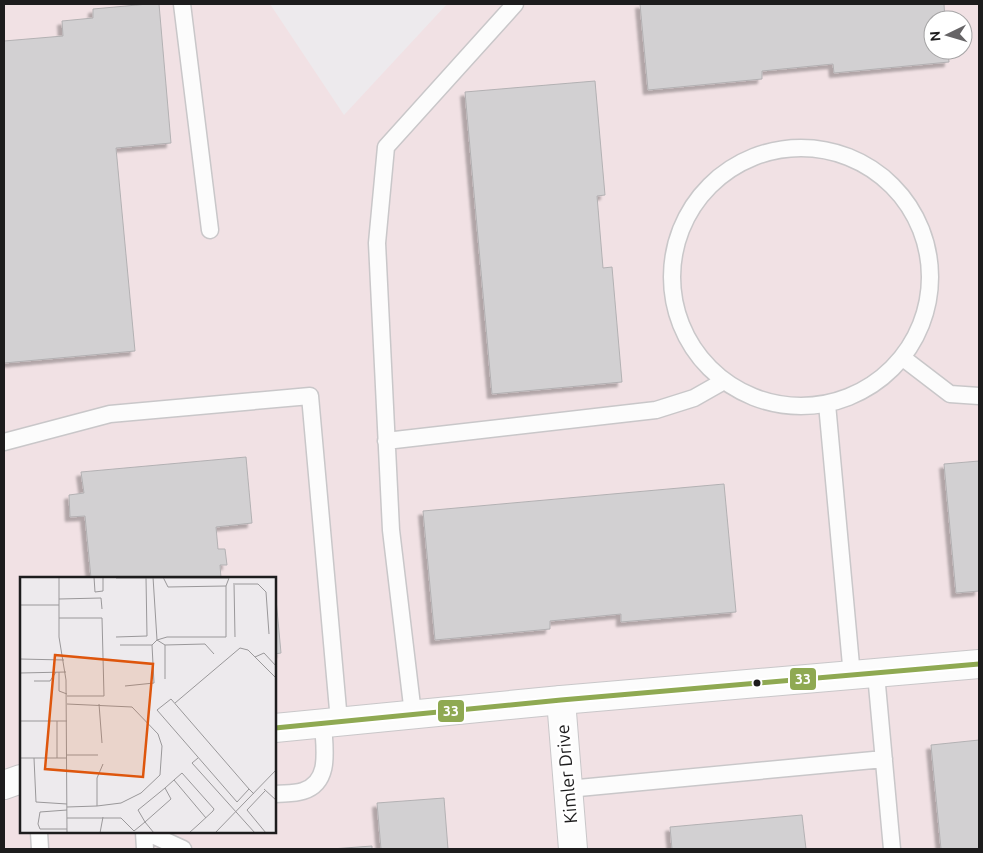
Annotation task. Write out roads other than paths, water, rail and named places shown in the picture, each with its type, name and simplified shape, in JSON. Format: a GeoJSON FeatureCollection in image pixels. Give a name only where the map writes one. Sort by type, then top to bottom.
{"type":"FeatureCollection","features":[{"type":"Feature","properties":{"kind":"street"},"geometry":{"type":"LineString","coordinates":[[276,728],[560,700],[979,664]]}},
{"type":"Feature","properties":{"kind":"street","name":"Kimler Drive"},"geometry":{"type":"LineString","coordinates":[[560,700],[573,849]]}},
{"type":"Feature","properties":{"kind":"street"},"geometry":{"type":"LineString","coordinates":[[4,785],[20,779]]}},
{"type":"Feature","properties":{"kind":"lane"},"geometry":{"type":"LineString","coordinates":[[182,4],[210,230]]}},
{"type":"Feature","properties":{"kind":"lane"},"geometry":{"type":"LineString","coordinates":[[413,714],[391,530],[386,440],[377,244],[386,147],[515,4]]}},
{"type":"Feature","properties":{"kind":"lane"},"geometry":{"type":"LineString","coordinates":[[785,148],[828,149],[869,166],[902,194],[924,233],[931,276],[924,320],[903,358],[869,388],[827,404],[791,406],[756,398],[724,381],[694,350],[676,309],[672,265],[683,223],[708,186],[743,160],[785,148]]}},
{"type":"Feature","properties":{"kind":"lane"},"geometry":{"type":"LineString","coordinates":[[903,358],[950,394],[979,396]]}},
{"type":"Feature","properties":{"kind":"lane"},"geometry":{"type":"LineString","coordinates":[[386,440],[656,410],[694,398],[724,381]]}},
{"type":"Feature","properties":{"kind":"lane"},"geometry":{"type":"LineString","coordinates":[[4,442],[110,414],[310,396],[331,722],[324,754],[323,773],[318,783],[303,791],[276,794]]}},
{"type":"Feature","properties":{"kind":"lane"},"geometry":{"type":"LineString","coordinates":[[827,404],[864,675],[884,759],[892,849]]}},
{"type":"Feature","properties":{"kind":"lane"},"geometry":{"type":"LineString","coordinates":[[568,789],[884,759]]}},
{"type":"Feature","properties":{"kind":"lane"},"geometry":{"type":"LineString","coordinates":[[39,833],[40,849]]}},
{"type":"Feature","properties":{"kind":"lane"},"geometry":{"type":"LineString","coordinates":[[145,833],[146,849]]}},
{"type":"Feature","properties":{"kind":"lane"},"geometry":{"type":"LineString","coordinates":[[147,833],[183,849]]}}]}
